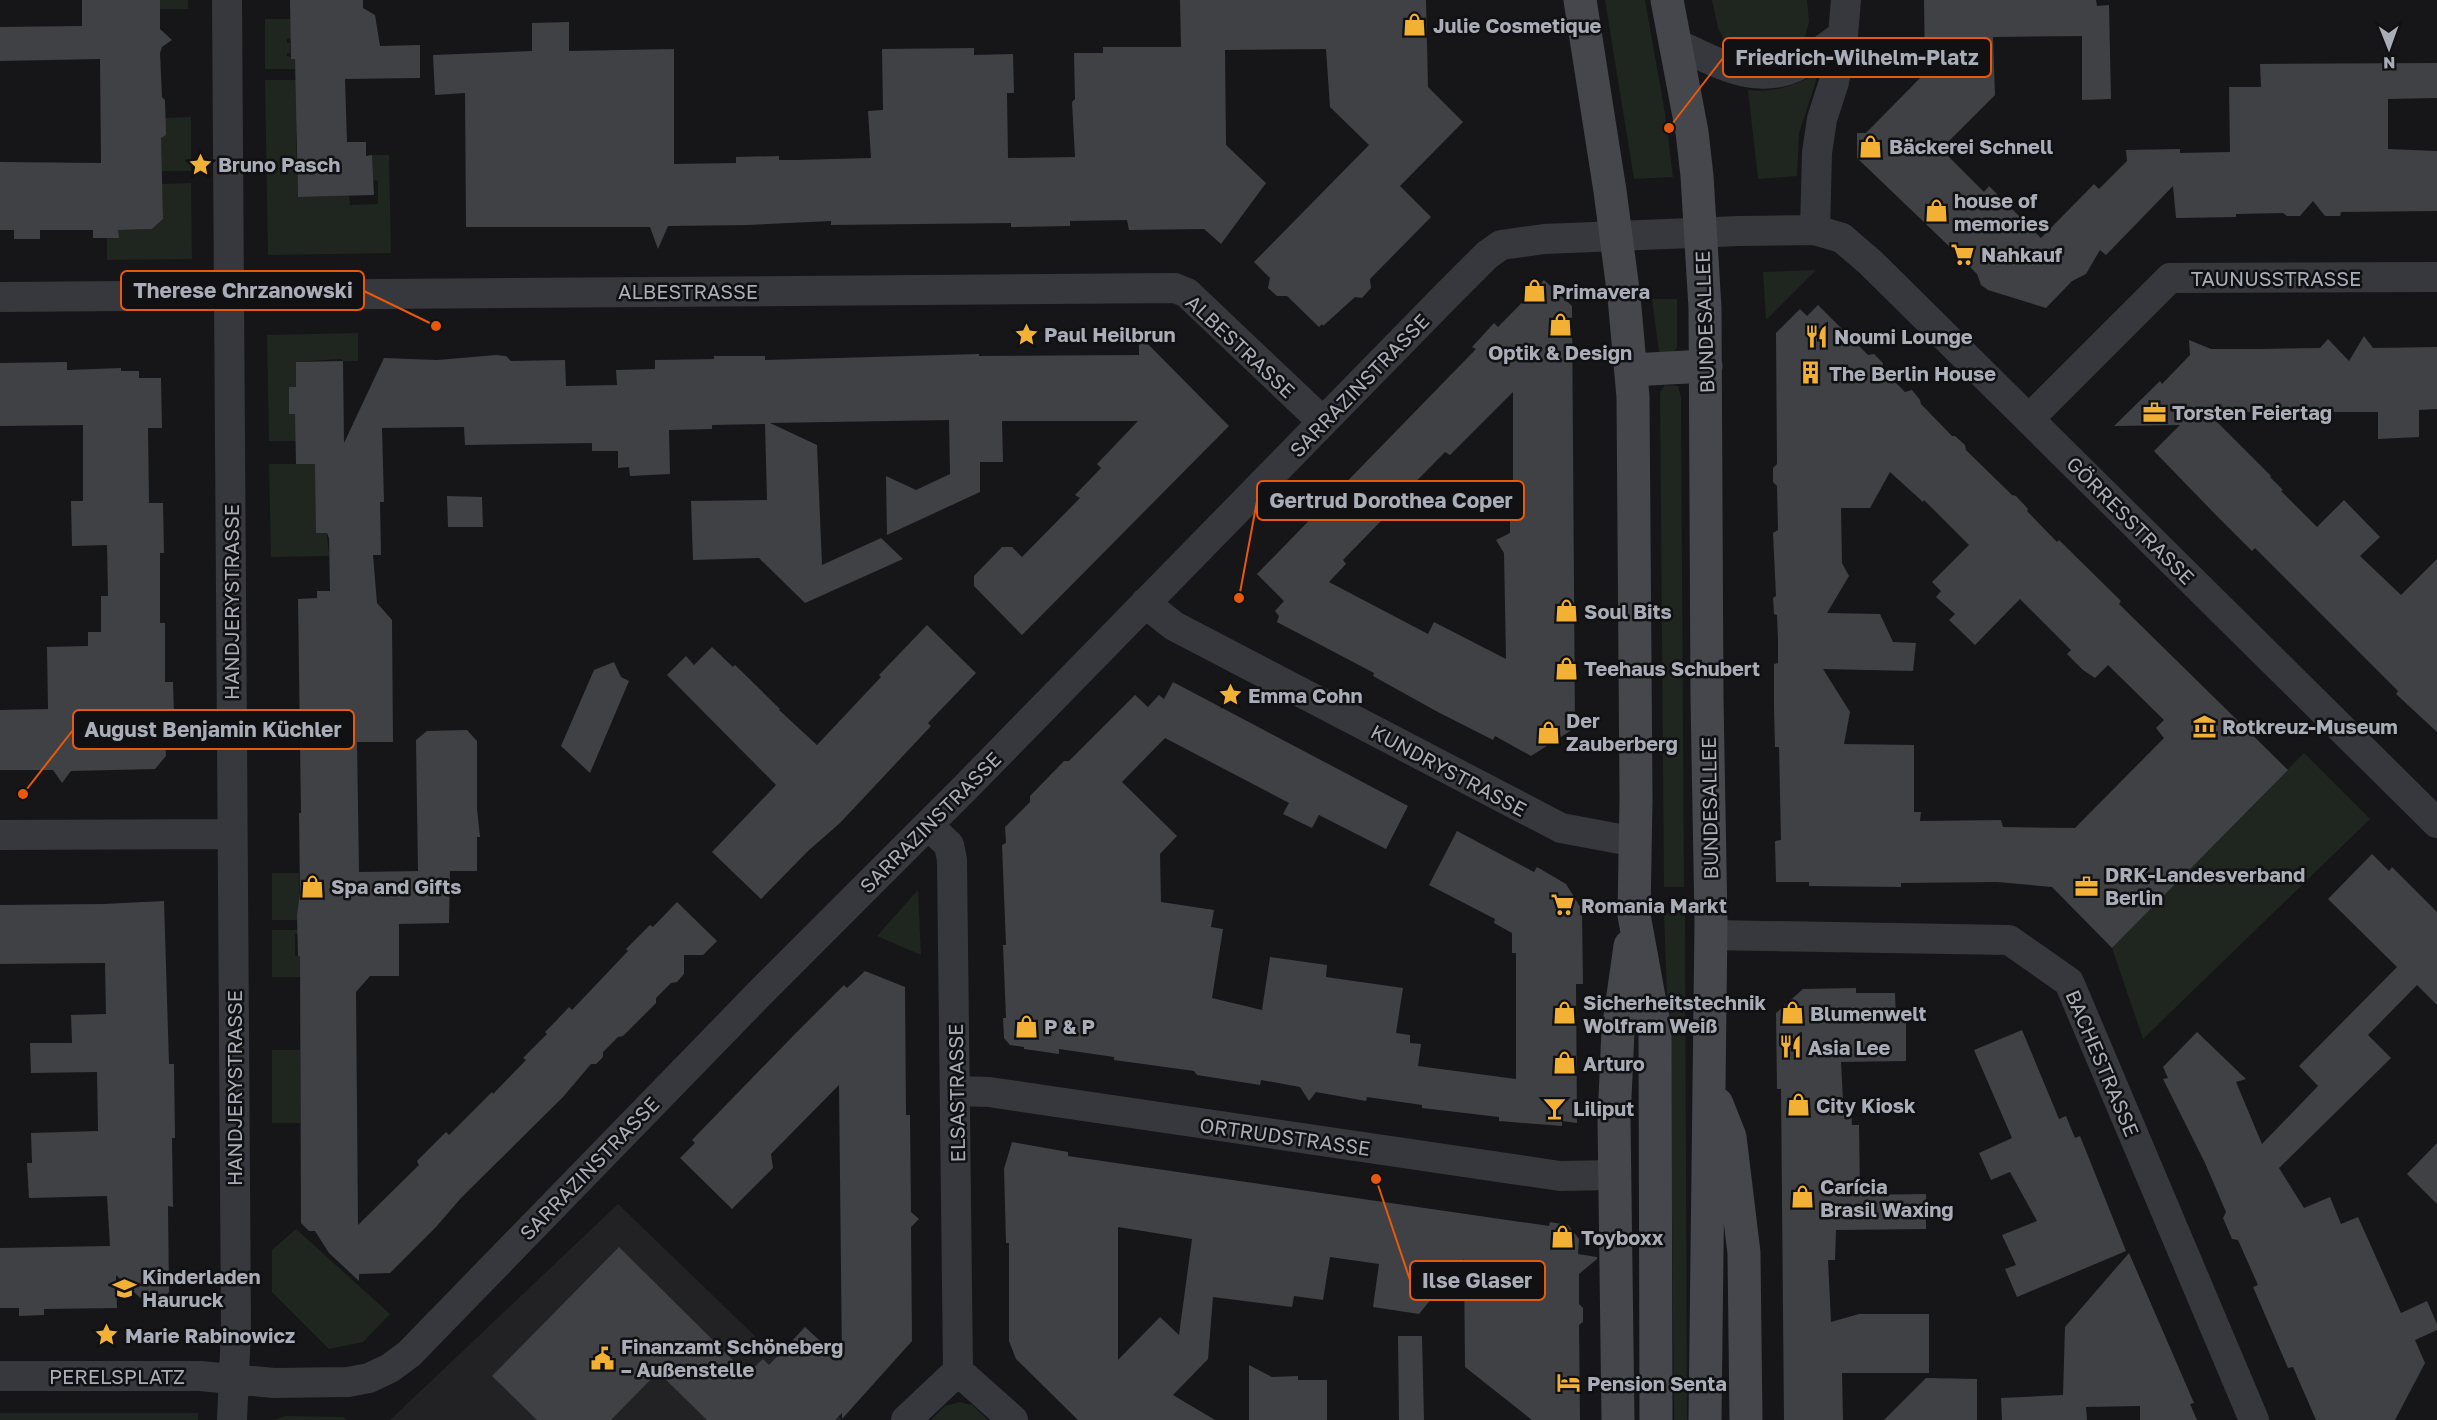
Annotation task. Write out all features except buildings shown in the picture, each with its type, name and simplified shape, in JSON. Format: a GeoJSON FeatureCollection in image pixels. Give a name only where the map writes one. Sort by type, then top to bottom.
{"type":"FeatureCollection","features":[{"type":"Feature","properties":{"kind":"main road"},"geometry":{"type":"LineString","coordinates":[[1580,0],[1616,236],[1633,398],[1636,842],[1634,915],[1618,1031],[1613,1175],[1618,1420]]}},
{"type":"Feature","properties":{"kind":"main road","name":"BUNDESALLEE"},"geometry":{"type":"LineString","coordinates":[[1667,0],[1692,132],[1697,176],[1706,366],[1707,698],[1711,935],[1705,1420]]}},
{"type":"Feature","properties":{"kind":"main road"},"geometry":{"type":"LineString","coordinates":[[1631,370],[1706,366]]}},
{"type":"Feature","properties":{"kind":"main road"},"geometry":{"type":"LineString","coordinates":[[1634,915],[1655,1030],[1656,1420]]}},
{"type":"Feature","properties":{"kind":"main road"},"geometry":{"type":"LineString","coordinates":[[1709,1085],[1730,1137],[1744,1253],[1746,1420]]}},
{"type":"Feature","properties":{"kind":"street","name":"HANDJERYSTRASSE"},"geometry":{"type":"LineString","coordinates":[[227,0],[234,1379],[232,1420]]}},
{"type":"Feature","properties":{"kind":"street"},"geometry":{"type":"LineString","coordinates":[[1815,230],[1817,153],[1822,119],[1834,82],[1843,35],[1846,0]]}},
{"type":"Feature","properties":{"kind":"street"},"geometry":{"type":"LineString","coordinates":[[1675,43],[1732,69],[1745,73],[1773,74],[1799,65],[1843,35]]}},
{"type":"Feature","properties":{"kind":"street","name":"GÖRRESSTRASSE"},"geometry":{"type":"LineString","coordinates":[[1700,232],[1815,230],[1842,238],[1865,257],[2437,823]]}},
{"type":"Feature","properties":{"kind":"street","name":"SARRAZINSTRASSE"},"geometry":{"type":"LineString","coordinates":[[234,1379],[287,1383],[348,1382],[369,1378],[390,1368],[409,1354],[767,986],[1487,255],[1502,245],[1544,239],[1700,232]]}},
{"type":"Feature","properties":{"kind":"street","name":"TAUNUSSTRASSE"},"geometry":{"type":"LineString","coordinates":[[2029,419],[2170,278],[2437,277]]}},
{"type":"Feature","properties":{"kind":"street","name":"ALBESTRASSE"},"geometry":{"type":"LineString","coordinates":[[0,297],[1174,288],[1187,293],[1323,422]]}},
{"type":"Feature","properties":{"kind":"street","name":"KUNDRYSTRASSE"},"geometry":{"type":"LineString","coordinates":[[1145,603],[1174,626],[1561,828],[1636,842]]}},
{"type":"Feature","properties":{"kind":"street","name":"ELSASTRASSE"},"geometry":{"type":"LineString","coordinates":[[928,825],[949,845],[951,860],[956,1091],[958,1371]]}},
{"type":"Feature","properties":{"kind":"street"},"geometry":{"type":"LineString","coordinates":[[0,835],[232,834]]}},
{"type":"Feature","properties":{"kind":"street","name":"BACHESTRASSE"},"geometry":{"type":"LineString","coordinates":[[1711,935],[2009,940],[2069,982],[2254,1420]]}},
{"type":"Feature","properties":{"kind":"street","name":"ORTRUDSTRASSE"},"geometry":{"type":"LineString","coordinates":[[956,1091],[1001,1094],[1560,1176],[1613,1175]]}},
{"type":"Feature","properties":{"kind":"street"},"geometry":{"type":"LineString","coordinates":[[906,1420],[958,1371],[1013,1420]]}},
{"type":"Feature","properties":{"kind":"street","name":"PERELSPLATZ"},"geometry":{"type":"LineString","coordinates":[[0,1376],[200,1376],[234,1379]]}},
{"type":"Feature","properties":{"kind":"shaded area"},"geometry":{"type":"Polygon","coordinates":[[[160,0],[188,0],[188,9],[160,9],[160,0]]]}},
{"type":"Feature","properties":{"kind":"shaded area"},"geometry":{"type":"Polygon","coordinates":[[[1605,0],[1645,0],[1665,113],[1673,177],[1634,179],[1605,0]]]}},
{"type":"Feature","properties":{"kind":"shaded area"},"geometry":{"type":"Polygon","coordinates":[[[1712,0],[1807,0],[1809,22],[1803,44],[1779,58],[1745,57],[1728,47],[1718,28],[1712,0]]]}},
{"type":"Feature","properties":{"kind":"shaded area"},"geometry":{"type":"Polygon","coordinates":[[[265,19],[292,19],[295,38],[287,39],[287,43],[290,43],[290,53],[287,53],[287,56],[295,59],[295,69],[265,69],[265,19]]]}},
{"type":"Feature","properties":{"kind":"shaded area"},"geometry":{"type":"Polygon","coordinates":[[[1816,76],[1816,81],[1799,133],[1797,176],[1758,179],[1748,90],[1782,88],[1816,76]]]}},
{"type":"Feature","properties":{"kind":"shaded area"},"geometry":{"type":"Polygon","coordinates":[[[265,80],[300,80],[296,138],[298,197],[349,196],[350,205],[378,204],[378,181],[373,180],[372,155],[389,155],[391,253],[268,255],[265,80]]]}},
{"type":"Feature","properties":{"kind":"shaded area"},"geometry":{"type":"Polygon","coordinates":[[[191,117],[191,171],[161,171],[160,118],[191,117]]]}},
{"type":"Feature","properties":{"kind":"shaded area"},"geometry":{"type":"Polygon","coordinates":[[[191,183],[192,259],[107,260],[107,238],[118,238],[118,230],[152,229],[163,219],[162,184],[191,183]]]}},
{"type":"Feature","properties":{"kind":"shaded area"},"geometry":{"type":"Polygon","coordinates":[[[1816,270],[1766,320],[1763,272],[1816,270]]]}},
{"type":"Feature","properties":{"kind":"shaded area"},"geometry":{"type":"Polygon","coordinates":[[[1652,299],[1677,299],[1677,347],[1674,352],[1659,352],[1652,299]]]}},
{"type":"Feature","properties":{"kind":"shaded area"},"geometry":{"type":"Polygon","coordinates":[[[358,333],[358,361],[343,361],[342,359],[296,362],[296,441],[269,441],[267,335],[358,333]]]}},
{"type":"Feature","properties":{"kind":"shaded area"},"geometry":{"type":"Polygon","coordinates":[[[1665,385],[1678,386],[1681,397],[1684,887],[1664,887],[1660,392],[1665,385]]]}},
{"type":"Feature","properties":{"kind":"shaded area"},"geometry":{"type":"Polygon","coordinates":[[[269,464],[320,464],[329,556],[271,557],[269,464]]]}},
{"type":"Feature","properties":{"kind":"shaded area"},"geometry":{"type":"Polygon","coordinates":[[[2304,753],[2370,819],[2143,1039],[2112,948],[2304,753]]]}},
{"type":"Feature","properties":{"kind":"shaded area"},"geometry":{"type":"Polygon","coordinates":[[[272,873],[299,873],[300,916],[297,920],[272,920],[272,873]]]}},
{"type":"Feature","properties":{"kind":"shaded area"},"geometry":{"type":"Polygon","coordinates":[[[918,890],[921,955],[877,936],[918,890]]]}},
{"type":"Feature","properties":{"kind":"shaded area"},"geometry":{"type":"Polygon","coordinates":[[[1685,912],[1687,1420],[1674,1420],[1671,1103],[1664,913],[1685,912]]]}},
{"type":"Feature","properties":{"kind":"shaded area"},"geometry":{"type":"Polygon","coordinates":[[[272,930],[298,930],[298,934],[295,934],[295,956],[300,956],[300,977],[272,977],[272,930]]]}},
{"type":"Feature","properties":{"kind":"shaded area"},"geometry":{"type":"Polygon","coordinates":[[[272,1050],[300,1050],[300,1123],[272,1123],[272,1050]]]}},
{"type":"Feature","properties":{"kind":"shaded area"},"geometry":{"type":"Polygon","coordinates":[[[618,1204],[842,1420],[390,1420],[618,1204]]]}},
{"type":"Feature","properties":{"kind":"shaded area"},"geometry":{"type":"Polygon","coordinates":[[[296,1229],[390,1314],[363,1342],[329,1349],[272,1292],[272,1250],[296,1229]]]}},
{"type":"Feature","properties":{"kind":"shaded area"},"geometry":{"type":"Polygon","coordinates":[[[960,1402],[972,1405],[988,1420],[931,1420],[945,1406],[960,1402]]]}},
{"type":"Feature","properties":{"kind":"shaded area"},"geometry":{"type":"Polygon","coordinates":[[[0,1413],[198,1413],[198,1420],[0,1420],[0,1413]]]}},
{"type":"Feature","properties":{"kind":"shaded area"},"geometry":{"type":"Polygon","coordinates":[[[285,1416],[343,1417],[347,1420],[274,1420],[285,1416]]]}},
{"type":"Feature","properties":{"kind":"place","name":"Julie Cosmetique"},"geometry":{"type":"Point","coordinates":[1415,25]}},
{"type":"Feature","properties":{"kind":"place","name":"Friedrich-Wilhelm-Platz"},"geometry":{"type":"Point","coordinates":[1669,128]}},
{"type":"Feature","properties":{"kind":"place","name":"Bäckerei Schnell"},"geometry":{"type":"Point","coordinates":[1871,146]}},
{"type":"Feature","properties":{"kind":"place","name":"Bruno Pasch"},"geometry":{"type":"Point","coordinates":[200,164]}},
{"type":"Feature","properties":{"kind":"place","name":"house of memories"},"geometry":{"type":"Point","coordinates":[1936,211]}},
{"type":"Feature","properties":{"kind":"place","name":"Nahkauf"},"geometry":{"type":"Point","coordinates":[1963,254]}},
{"type":"Feature","properties":{"kind":"place","name":"Primavera"},"geometry":{"type":"Point","coordinates":[1534,291]}},
{"type":"Feature","properties":{"kind":"place","name":"Optik & Design"},"geometry":{"type":"Point","coordinates":[1560,325]}},
{"type":"Feature","properties":{"kind":"place","name":"Therese Chrzanowski"},"geometry":{"type":"Point","coordinates":[436,326]}},
{"type":"Feature","properties":{"kind":"place","name":"Paul Heilbrun"},"geometry":{"type":"Point","coordinates":[1026,334]}},
{"type":"Feature","properties":{"kind":"place","name":"Noumi Lounge"},"geometry":{"type":"Point","coordinates":[1816,336]}},
{"type":"Feature","properties":{"kind":"place","name":"The Berlin House"},"geometry":{"type":"Point","coordinates":[1811,373]}},
{"type":"Feature","properties":{"kind":"place","name":"Torsten Feiertag"},"geometry":{"type":"Point","coordinates":[2154,412]}},
{"type":"Feature","properties":{"kind":"place","name":"Gertrud Dorothea Coper"},"geometry":{"type":"Point","coordinates":[1239,598]}},
{"type":"Feature","properties":{"kind":"place","name":"Soul Bits"},"geometry":{"type":"Point","coordinates":[1566,611]}},
{"type":"Feature","properties":{"kind":"place","name":"Teehaus Schubert"},"geometry":{"type":"Point","coordinates":[1566,668]}},
{"type":"Feature","properties":{"kind":"place","name":"Emma Cohn"},"geometry":{"type":"Point","coordinates":[1230,695]}},
{"type":"Feature","properties":{"kind":"place","name":"Rotkreuz-Museum"},"geometry":{"type":"Point","coordinates":[2204,726]}},
{"type":"Feature","properties":{"kind":"place","name":"Der Zauberberg"},"geometry":{"type":"Point","coordinates":[1548,732]}},
{"type":"Feature","properties":{"kind":"place","name":"August Benjamin Küchler"},"geometry":{"type":"Point","coordinates":[23,794]}},
{"type":"Feature","properties":{"kind":"place","name":"Spa and Gifts"},"geometry":{"type":"Point","coordinates":[313,886]}},
{"type":"Feature","properties":{"kind":"place","name":"DRK-Landesverband Berlin"},"geometry":{"type":"Point","coordinates":[2087,886]}},
{"type":"Feature","properties":{"kind":"place","name":"Romania Markt"},"geometry":{"type":"Point","coordinates":[1563,905]}},
{"type":"Feature","properties":{"kind":"place","name":"Sicherheitstechnik Wolfram Weiß"},"geometry":{"type":"Point","coordinates":[1565,1013]}},
{"type":"Feature","properties":{"kind":"place","name":"Blumenwelt"},"geometry":{"type":"Point","coordinates":[1792,1013]}},
{"type":"Feature","properties":{"kind":"place","name":"P & P"},"geometry":{"type":"Point","coordinates":[1026,1026]}},
{"type":"Feature","properties":{"kind":"place","name":"Asia Lee"},"geometry":{"type":"Point","coordinates":[1790,1047]}},
{"type":"Feature","properties":{"kind":"place","name":"Arturo"},"geometry":{"type":"Point","coordinates":[1565,1063]}},
{"type":"Feature","properties":{"kind":"place","name":"City Kiosk"},"geometry":{"type":"Point","coordinates":[1798,1105]}},
{"type":"Feature","properties":{"kind":"place","name":"Liliput"},"geometry":{"type":"Point","coordinates":[1555,1108]}},
{"type":"Feature","properties":{"kind":"place","name":"Ilse Glaser"},"geometry":{"type":"Point","coordinates":[1376,1179]}},
{"type":"Feature","properties":{"kind":"place","name":"Carícia Brasil Waxing"},"geometry":{"type":"Point","coordinates":[1802,1197]}},
{"type":"Feature","properties":{"kind":"place","name":"Toyboxx"},"geometry":{"type":"Point","coordinates":[1563,1237]}},
{"type":"Feature","properties":{"kind":"place","name":"Kinderladen Hauruck"},"geometry":{"type":"Point","coordinates":[124,1288]}},
{"type":"Feature","properties":{"kind":"place","name":"Marie Rabinowicz"},"geometry":{"type":"Point","coordinates":[107,1335]}},
{"type":"Feature","properties":{"kind":"place","name":"Finanzamt Schöneberg – Außenstelle"},"geometry":{"type":"Point","coordinates":[603,1358]}},
{"type":"Feature","properties":{"kind":"place","name":"Pension Senta"},"geometry":{"type":"Point","coordinates":[1569,1383]}}]}
